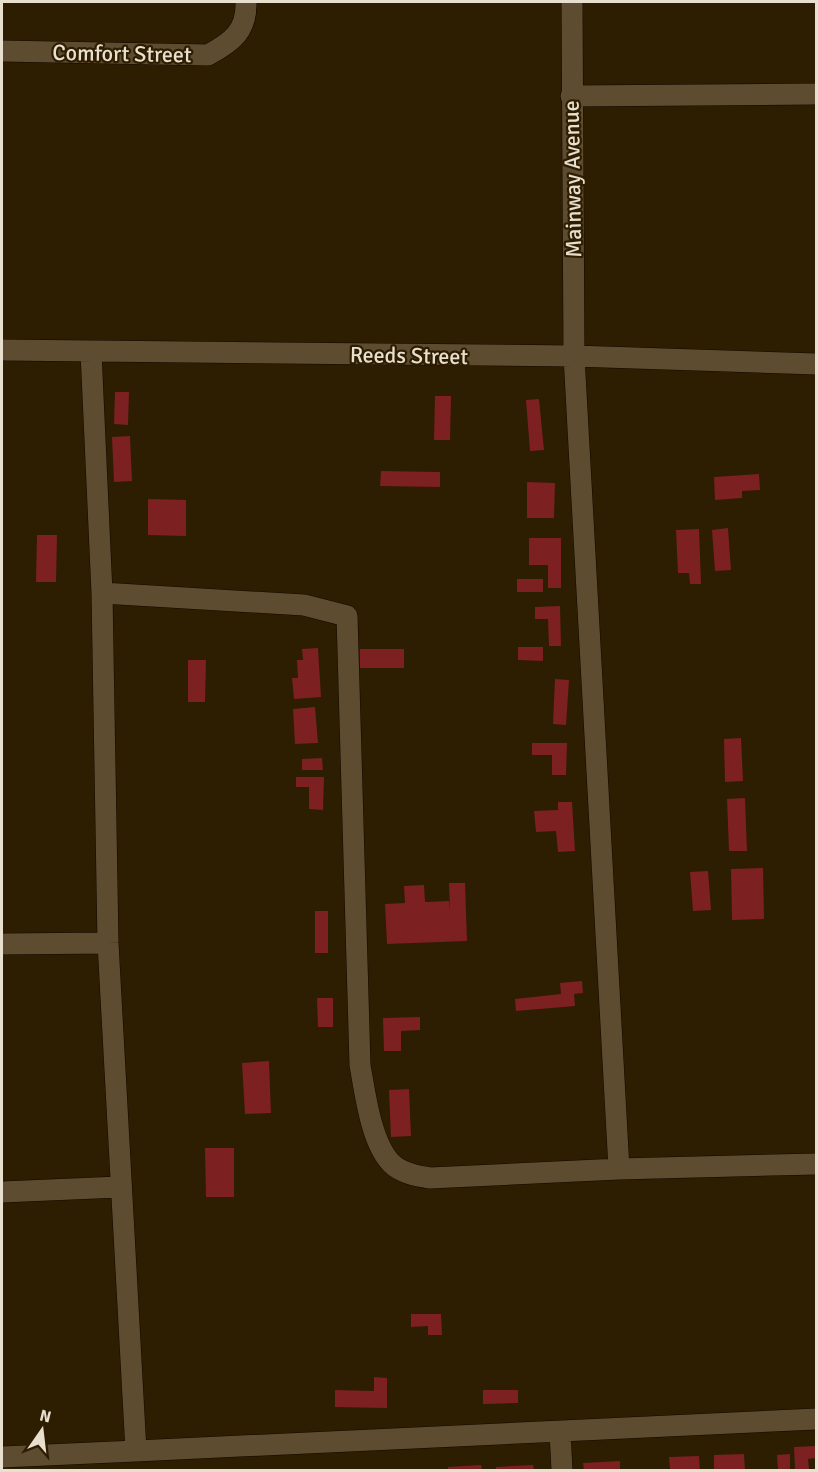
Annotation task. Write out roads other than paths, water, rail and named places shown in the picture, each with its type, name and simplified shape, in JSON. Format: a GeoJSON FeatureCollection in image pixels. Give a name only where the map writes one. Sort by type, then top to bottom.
{"type":"FeatureCollection","features":[{"type":"Feature","properties":{"kind":"street","name":"Comfort Street"},"geometry":{"type":"LineString","coordinates":[[2,51],[208,55],[231,43],[241,27],[246,2]]}},
{"type":"Feature","properties":{"kind":"street","name":"Mainway Avenue"},"geometry":{"type":"LineString","coordinates":[[572,2],[574,356],[619,1169]]}},
{"type":"Feature","properties":{"kind":"street"},"geometry":{"type":"LineString","coordinates":[[571,96],[816,94]]}},
{"type":"Feature","properties":{"kind":"street","name":"Reeds Street"},"geometry":{"type":"LineString","coordinates":[[2,350],[574,356],[816,364]]}},
{"type":"Feature","properties":{"kind":"street"},"geometry":{"type":"LineString","coordinates":[[91,352],[102,592],[108,943],[119,1187],[136,1451]]}},
{"type":"Feature","properties":{"kind":"street"},"geometry":{"type":"LineString","coordinates":[[102,592],[304,605],[346,616],[358,1040],[367,1106],[381,1146],[390,1162],[403,1171],[430,1178],[619,1169],[816,1164]]}},
{"type":"Feature","properties":{"kind":"street"},"geometry":{"type":"LineString","coordinates":[[2,944],[108,943]]}},
{"type":"Feature","properties":{"kind":"street"},"geometry":{"type":"LineString","coordinates":[[2,1192],[119,1187]]}},
{"type":"Feature","properties":{"kind":"street"},"geometry":{"type":"LineString","coordinates":[[2,1457],[816,1419]]}},
{"type":"Feature","properties":{"kind":"street"},"geometry":{"type":"LineString","coordinates":[[560,1432],[562,1470]]}}]}
